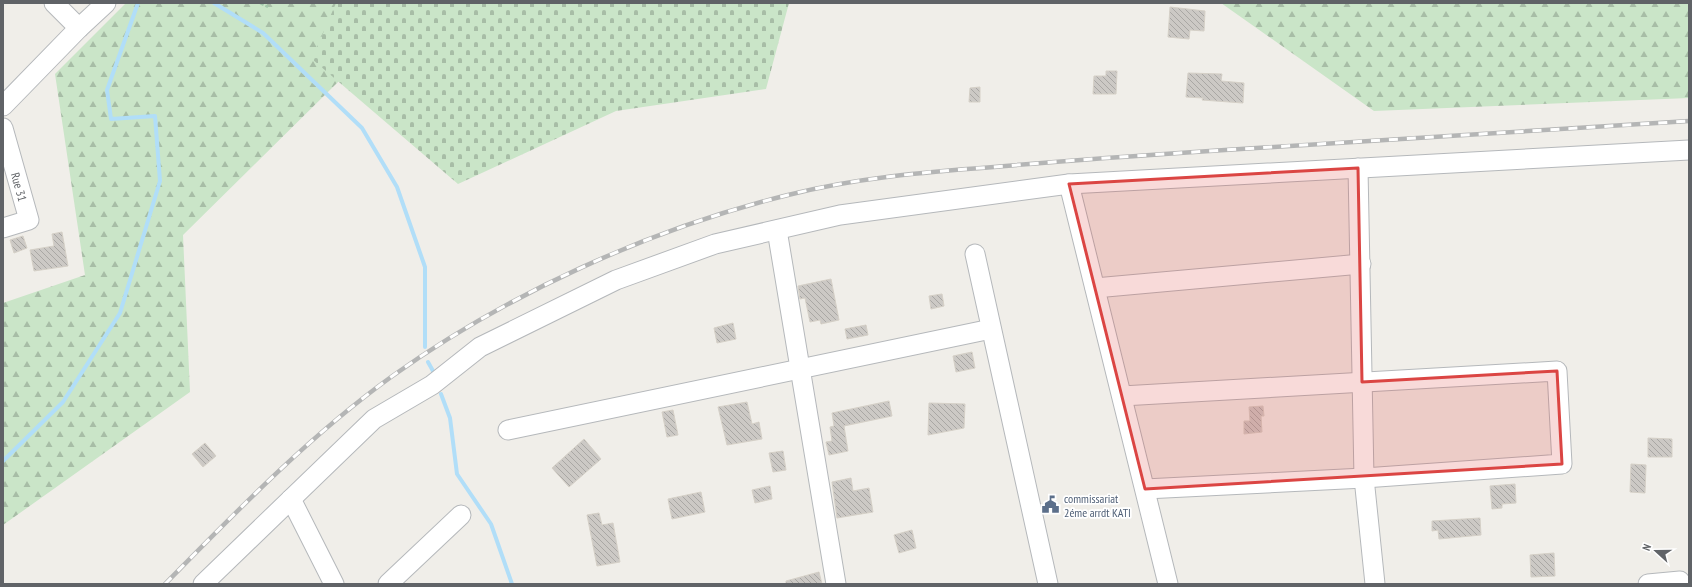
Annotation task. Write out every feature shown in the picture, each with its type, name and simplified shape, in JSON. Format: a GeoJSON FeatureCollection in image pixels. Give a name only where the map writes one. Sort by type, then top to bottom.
{"type":"FeatureCollection","features":[{"type":"Feature","properties":{"kind":"street"},"geometry":{"type":"LineString","coordinates":[[54,3],[79,28]]}},
{"type":"Feature","properties":{"kind":"street"},"geometry":{"type":"LineString","coordinates":[[3,106],[79,28],[106,3]]}},
{"type":"Feature","properties":{"kind":"street","name":"Rue 31"},"geometry":{"type":"LineString","coordinates":[[3,128],[29,220],[3,228]]}},
{"type":"Feature","properties":{"kind":"street"},"geometry":{"type":"LineString","coordinates":[[203,584],[374,419],[432,385],[480,347],[616,280],[715,244],[840,215],[1069,184],[1689,150]]}},
{"type":"Feature","properties":{"kind":"street"},"geometry":{"type":"LineString","coordinates":[[1358,168],[1364,478],[1375,584]]}},
{"type":"Feature","properties":{"kind":"street"},"geometry":{"type":"LineString","coordinates":[[1069,184],[1168,584]]}},
{"type":"Feature","properties":{"kind":"street"},"geometry":{"type":"LineString","coordinates":[[777,230],[836,584]]}},
{"type":"Feature","properties":{"kind":"street"},"geometry":{"type":"LineString","coordinates":[[974,254],[1048,584]]}},
{"type":"Feature","properties":{"kind":"street"},"geometry":{"type":"LineString","coordinates":[[1095,288],[1361,264]]}},
{"type":"Feature","properties":{"kind":"street"},"geometry":{"type":"LineString","coordinates":[[508,430],[991,329]]}},
{"type":"Feature","properties":{"kind":"street"},"geometry":{"type":"LineString","coordinates":[[1122,396],[1557,371],[1562,464],[1364,478],[1145,489]]}},
{"type":"Feature","properties":{"kind":"street"},"geometry":{"type":"LineString","coordinates":[[291,499],[334,584]]}},
{"type":"Feature","properties":{"kind":"street"},"geometry":{"type":"LineString","coordinates":[[388,584],[461,516]]}},
{"type":"Feature","properties":{"kind":"street"},"geometry":{"type":"LineString","coordinates":[[1648,584],[1680,581]]}},
{"type":"Feature","properties":{"kind":"path"},"geometry":{"type":"LineString","coordinates":[[260,3],[268,7]]}},
{"type":"Feature","properties":{"kind":"highlighted area"},"geometry":{"type":"Polygon","coordinates":[[[1358,168],[1362,382],[1557,371],[1562,464],[1145,489],[1069,184],[1358,168]]]}},
{"type":"Feature","properties":{"kind":"green space"},"geometry":{"type":"Polygon","coordinates":[[[126,3],[418,3],[183,235],[190,392],[3,525],[3,303],[85,275],[55,74],[126,3]]]}},
{"type":"Feature","properties":{"kind":"green space"},"geometry":{"type":"Polygon","coordinates":[[[336,3],[789,3],[766,89],[616,111],[458,184],[312,59],[336,3]]]}},
{"type":"Feature","properties":{"kind":"green space"},"geometry":{"type":"Polygon","coordinates":[[[1221,3],[1689,3],[1689,98],[1374,111],[1221,3]]]}},
{"type":"Feature","properties":{"kind":"building"},"geometry":{"type":"Polygon","coordinates":[[[1170,7],[1205,11],[1204,31],[1190,30],[1189,39],[1168,37],[1170,7]]]}},
{"type":"Feature","properties":{"kind":"building"},"geometry":{"type":"Polygon","coordinates":[[[1106,71],[1117,71],[1116,94],[1093,94],[1094,76],[1106,76],[1106,71]]]}},
{"type":"Feature","properties":{"kind":"building"},"geometry":{"type":"Polygon","coordinates":[[[1188,73],[1222,74],[1221,81],[1244,83],[1243,103],[1202,100],[1203,98],[1186,97],[1188,73]]]}},
{"type":"Feature","properties":{"kind":"building"},"geometry":{"type":"Polygon","coordinates":[[[980,87],[980,102],[969,102],[970,88],[980,87]]]}},
{"type":"Feature","properties":{"kind":"building"},"geometry":{"type":"Polygon","coordinates":[[[62,232],[68,266],[34,271],[30,250],[54,246],[52,234],[62,232]]]}},
{"type":"Feature","properties":{"kind":"building"},"geometry":{"type":"Polygon","coordinates":[[[23,236],[27,248],[14,253],[10,240],[23,236]]]}},
{"type":"Feature","properties":{"kind":"building"},"geometry":{"type":"Polygon","coordinates":[[[831,279],[839,320],[821,324],[820,320],[810,322],[805,298],[800,299],[798,286],[831,279]]]}},
{"type":"Feature","properties":{"kind":"building"},"geometry":{"type":"Polygon","coordinates":[[[942,294],[944,306],[931,309],[929,296],[942,294]]]}},
{"type":"Feature","properties":{"kind":"building"},"geometry":{"type":"Polygon","coordinates":[[[733,323],[736,339],[717,343],[714,328],[733,323]]]}},
{"type":"Feature","properties":{"kind":"building"},"geometry":{"type":"Polygon","coordinates":[[[866,325],[868,335],[847,339],[845,329],[866,325]]]}},
{"type":"Feature","properties":{"kind":"building"},"geometry":{"type":"Polygon","coordinates":[[[972,352],[975,368],[956,372],[953,356],[972,352]]]}},
{"type":"Feature","properties":{"kind":"building"},"geometry":{"type":"Polygon","coordinates":[[[889,401],[892,416],[844,426],[848,451],[829,455],[826,442],[832,441],[830,427],[834,426],[832,413],[889,401]]]}},
{"type":"Feature","properties":{"kind":"building"},"geometry":{"type":"Polygon","coordinates":[[[747,402],[752,424],[759,422],[762,439],[727,445],[718,407],[747,402]]]}},
{"type":"Feature","properties":{"kind":"building"},"geometry":{"type":"Polygon","coordinates":[[[929,403],[965,404],[964,428],[928,435],[929,403]]]}},
{"type":"Feature","properties":{"kind":"building"},"geometry":{"type":"Polygon","coordinates":[[[1263,406],[1264,416],[1261,416],[1262,432],[1244,434],[1244,421],[1250,421],[1249,407],[1263,406]]]}},
{"type":"Feature","properties":{"kind":"building"},"geometry":{"type":"Polygon","coordinates":[[[673,410],[678,435],[667,437],[662,412],[673,410]]]}},
{"type":"Feature","properties":{"kind":"building"},"geometry":{"type":"Polygon","coordinates":[[[1648,438],[1672,439],[1672,457],[1648,457],[1648,438]]]}},
{"type":"Feature","properties":{"kind":"building"},"geometry":{"type":"Polygon","coordinates":[[[584,439],[601,459],[569,487],[552,468],[584,439]]]}},
{"type":"Feature","properties":{"kind":"building"},"geometry":{"type":"Polygon","coordinates":[[[205,443],[216,456],[203,467],[192,454],[205,443]]]}},
{"type":"Feature","properties":{"kind":"building"},"geometry":{"type":"Polygon","coordinates":[[[783,451],[786,470],[773,472],[769,453],[783,451]]]}},
{"type":"Feature","properties":{"kind":"building"},"geometry":{"type":"Polygon","coordinates":[[[1631,464],[1646,465],[1645,493],[1630,492],[1631,464]]]}},
{"type":"Feature","properties":{"kind":"building"},"geometry":{"type":"Polygon","coordinates":[[[851,478],[853,491],[869,488],[873,512],[837,518],[832,482],[851,478]]]}},
{"type":"Feature","properties":{"kind":"building"},"geometry":{"type":"Polygon","coordinates":[[[1515,484],[1516,503],[1502,504],[1502,508],[1492,509],[1490,486],[1515,484]]]}},
{"type":"Feature","properties":{"kind":"building"},"geometry":{"type":"Polygon","coordinates":[[[770,486],[772,499],[755,503],[752,490],[770,486]]]}},
{"type":"Feature","properties":{"kind":"building"},"geometry":{"type":"Polygon","coordinates":[[[701,492],[705,512],[672,519],[668,499],[701,492]]]}},
{"type":"Feature","properties":{"kind":"building"},"geometry":{"type":"Polygon","coordinates":[[[599,513],[602,525],[613,523],[620,562],[597,566],[587,515],[599,513]]]}},
{"type":"Feature","properties":{"kind":"building"},"geometry":{"type":"Polygon","coordinates":[[[1480,518],[1481,535],[1439,539],[1438,530],[1432,531],[1432,521],[1480,518]]]}},
{"type":"Feature","properties":{"kind":"building"},"geometry":{"type":"Polygon","coordinates":[[[912,530],[916,548],[899,553],[894,535],[912,530]]]}},
{"type":"Feature","properties":{"kind":"building"},"geometry":{"type":"Polygon","coordinates":[[[1554,553],[1555,576],[1531,577],[1530,555],[1554,553]]]}},
{"type":"Feature","properties":{"kind":"building"},"geometry":{"type":"Polygon","coordinates":[[[819,572],[822,584],[786,584],[786,581],[819,572]]]}},
{"type":"Feature","properties":{"kind":"waterway"},"geometry":{"type":"LineString","coordinates":[[3,461],[63,402],[120,313],[160,181],[155,116],[111,119],[107,90],[138,3]]}},
{"type":"Feature","properties":{"kind":"waterway"},"geometry":{"type":"LineString","coordinates":[[214,3],[263,33],[362,128],[397,187],[425,267],[425,347]]}},
{"type":"Feature","properties":{"kind":"waterway"},"geometry":{"type":"LineString","coordinates":[[428,362],[433,371]]}},
{"type":"Feature","properties":{"kind":"waterway"},"geometry":{"type":"LineString","coordinates":[[441,394],[450,418],[457,474],[491,524],[512,584]]}},
{"type":"Feature","properties":{"kind":"railway"},"geometry":{"type":"LineString","coordinates":[[165,584],[246,502],[331,424],[391,377],[436,347],[483,318],[531,292],[581,268],[684,226],[736,209],[788,195],[839,184],[890,176],[942,171],[1167,154],[1689,121]]}},
{"type":"Feature","properties":{"kind":"place","name":"commissariat 2éme arrdt KATI"},"geometry":{"type":"Point","coordinates":[1051,505]}}]}
